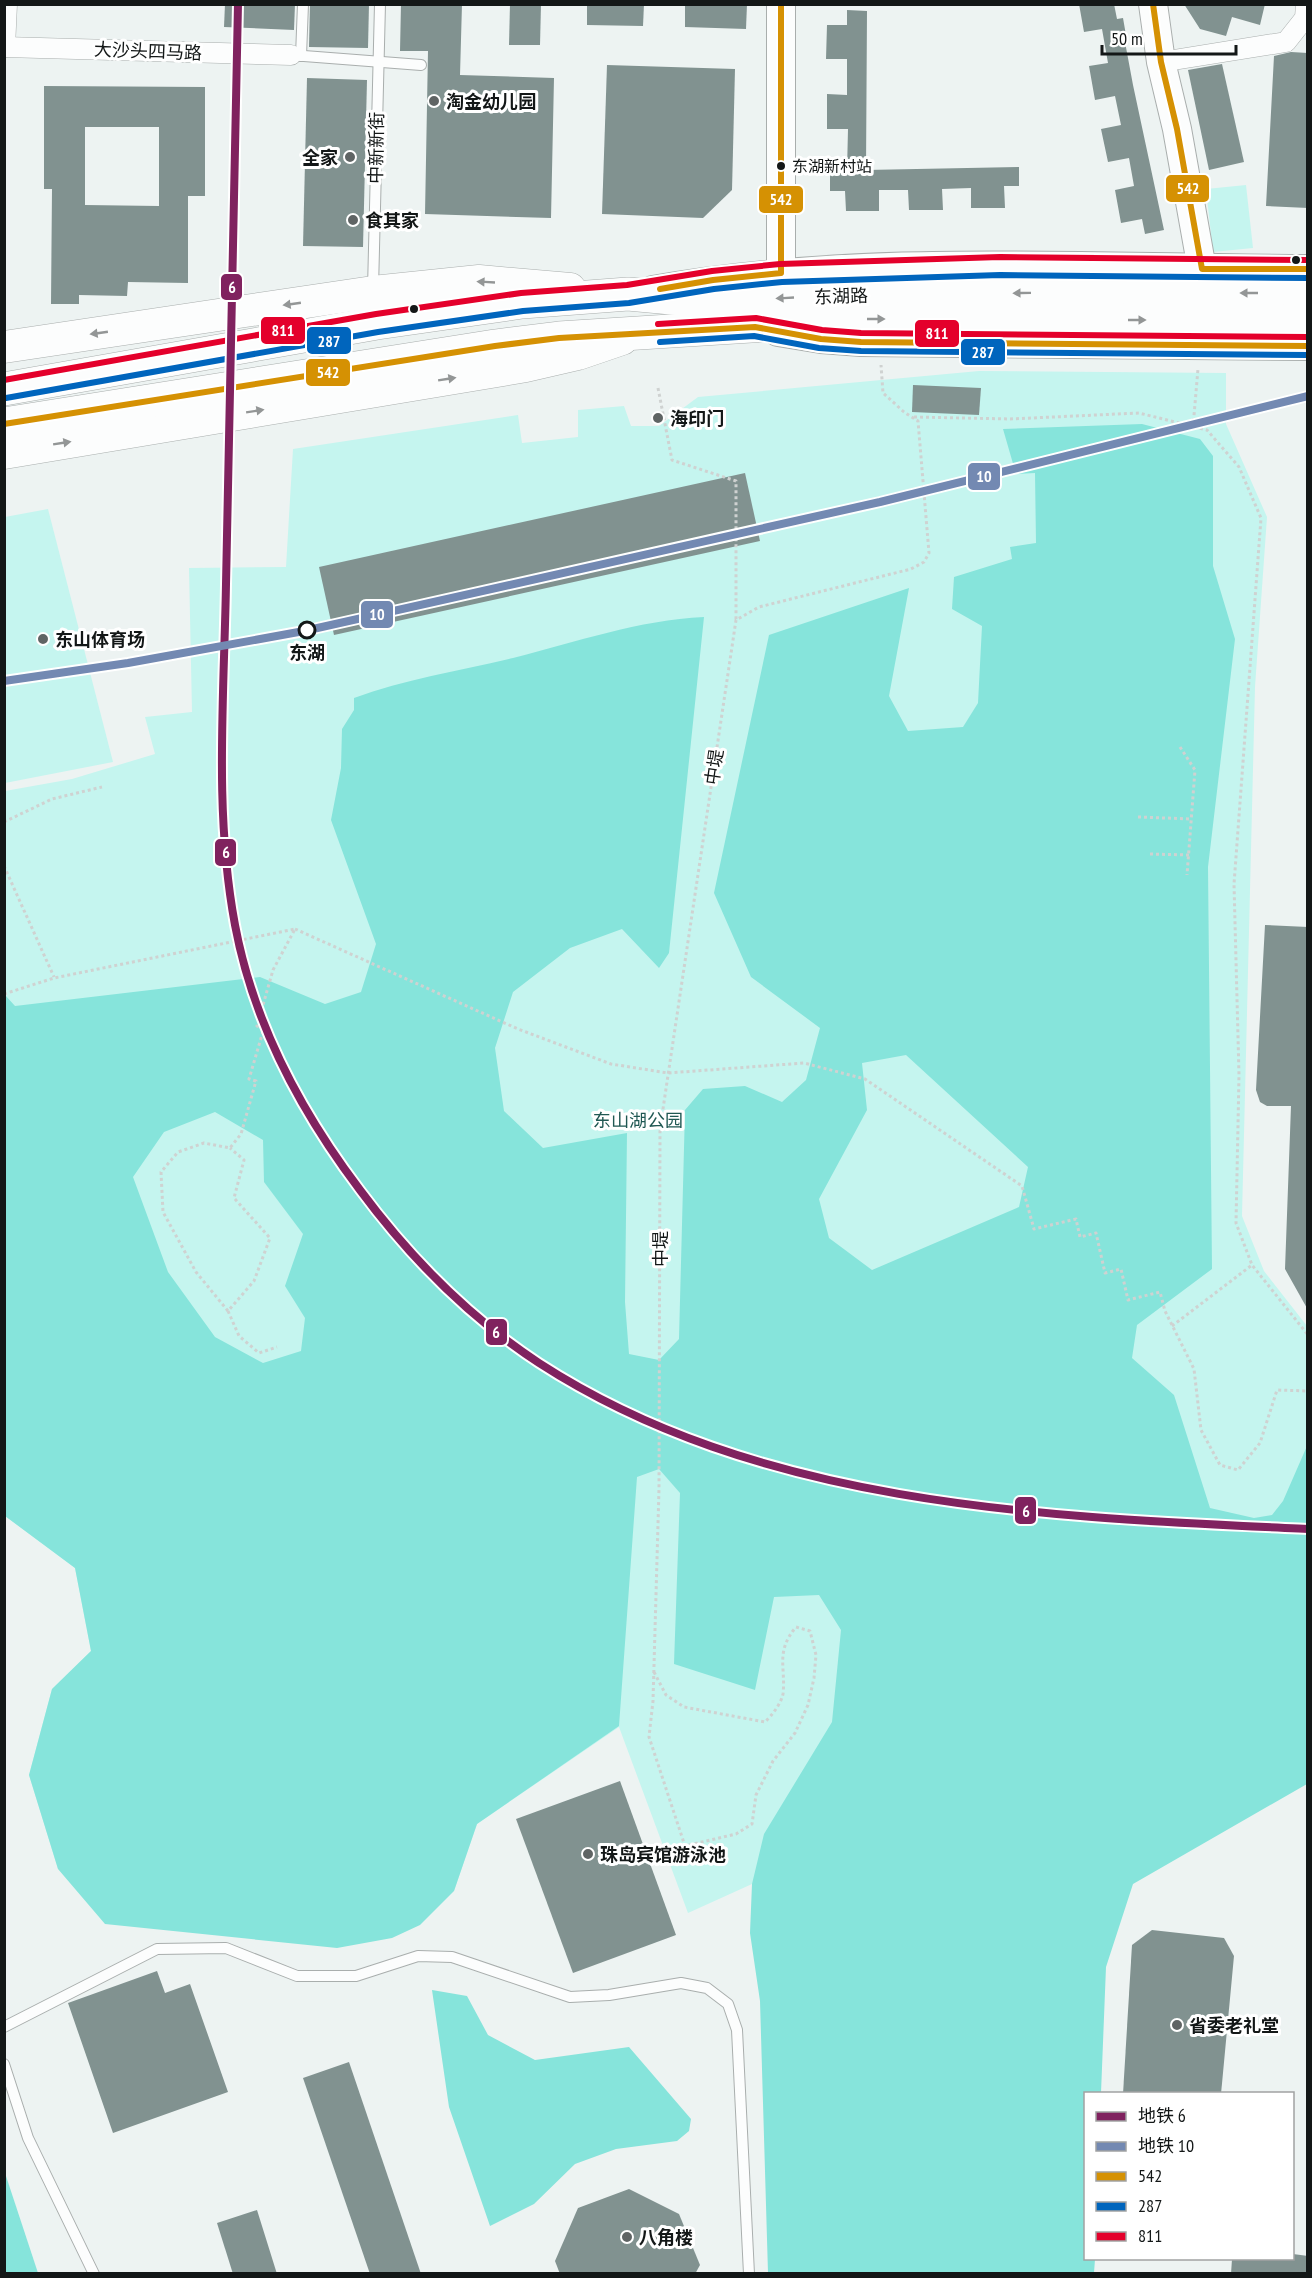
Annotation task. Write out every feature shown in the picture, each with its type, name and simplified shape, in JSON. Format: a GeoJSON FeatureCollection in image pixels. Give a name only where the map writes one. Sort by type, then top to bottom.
{"type":"FeatureCollection","features":[{"type":"Feature","properties":{"kind":"highway","name":"东湖路"},"geometry":{"type":"LineString","coordinates":[[4,424],[495,346],[559,338],[1308,293]]}},
{"type":"Feature","properties":{"kind":"highway","name":"东湖路"},"geometry":{"type":"LineString","coordinates":[[4,389],[375,308],[522,302],[628,294],[704,301],[894,294],[1308,321]]}},
{"type":"Feature","properties":{"kind":"main road"},"geometry":{"type":"LineString","coordinates":[[781,4],[782,273]]}},
{"type":"Feature","properties":{"kind":"main road"},"geometry":{"type":"LineString","coordinates":[[1153,4],[1161,62],[1177,129],[1202,269]]}},
{"type":"Feature","properties":{"kind":"main road"},"geometry":{"type":"LineString","coordinates":[[628,294],[713,280],[782,273],[1000,266],[1308,269]]}},
{"type":"Feature","properties":{"kind":"main road"},"geometry":{"type":"LineString","coordinates":[[4,347],[375,308]]}},
{"type":"Feature","properties":{"kind":"main road"},"geometry":{"type":"LineString","coordinates":[[755,327],[821,339],[861,342],[1308,346]]}},
{"type":"Feature","properties":{"kind":"main road"},"geometry":{"type":"LineString","coordinates":[[4,453],[526,366],[578,354],[636,334]]}},
{"type":"Feature","properties":{"kind":"street"},"geometry":{"type":"LineString","coordinates":[[5,47],[7,4]]}},
{"type":"Feature","properties":{"kind":"street"},"geometry":{"type":"LineString","coordinates":[[1161,62],[1287,42],[1305,18],[1306,4]]}},
{"type":"Feature","properties":{"kind":"street","name":"大沙头四马路"},"geometry":{"type":"LineString","coordinates":[[5,47],[296,56]]}},
{"type":"Feature","properties":{"kind":"lane"},"geometry":{"type":"LineString","coordinates":[[303,4],[296,56],[421,64]]}},
{"type":"Feature","properties":{"kind":"lane","name":"中新新街"},"geometry":{"type":"LineString","coordinates":[[375,308],[380,4]]}},
{"type":"Feature","properties":{"kind":"lane"},"geometry":{"type":"LineString","coordinates":[[4,2027],[157,1949],[226,1948],[297,1976],[356,1976],[418,1956],[452,1957],[570,1997],[609,1995],[681,1983],[707,1988],[728,2004],[737,2030],[749,2274]]}},
{"type":"Feature","properties":{"kind":"lane"},"geometry":{"type":"LineString","coordinates":[[4,2064],[28,2138],[93,2274]]}},
{"type":"Feature","properties":{"kind":"path"},"geometry":{"type":"LineString","coordinates":[[1193,427],[1198,373],[1197,345]]}},
{"type":"Feature","properties":{"kind":"path"},"geometry":{"type":"LineString","coordinates":[[736,620],[759,607],[911,569],[924,562],[929,553],[918,421],[884,393],[881,364]]}},
{"type":"Feature","properties":{"kind":"path","name":"中堤"},"geometry":{"type":"LineString","coordinates":[[654,1672],[666,1695],[684,1707],[765,1722],[783,1696],[782,1663],[786,1638],[796,1627],[810,1631],[816,1655],[808,1705],[795,1733],[773,1761],[756,1795],[752,1824],[736,1834],[685,1846],[649,1737],[654,1672],[659,1489],[660,1129],[736,620],[736,481],[672,460],[658,388]]}},
{"type":"Feature","properties":{"kind":"path"},"geometry":{"type":"LineString","coordinates":[[912,417],[1010,419],[1139,413],[1207,430],[1239,467],[1261,518],[1234,884],[1239,1075],[1236,1223],[1252,1266],[1308,1335]]}},
{"type":"Feature","properties":{"kind":"path"},"geometry":{"type":"LineString","coordinates":[[1180,747],[1195,771],[1187,875]]}},
{"type":"Feature","properties":{"kind":"path"},"geometry":{"type":"LineString","coordinates":[[4,822],[52,800],[102,788]]}},
{"type":"Feature","properties":{"kind":"path"},"geometry":{"type":"LineString","coordinates":[[1138,817],[1191,819]]}},
{"type":"Feature","properties":{"kind":"path"},"geometry":{"type":"LineString","coordinates":[[1150,854],[1189,855]]}},
{"type":"Feature","properties":{"kind":"path"},"geometry":{"type":"LineString","coordinates":[[4,866],[54,978]]}},
{"type":"Feature","properties":{"kind":"path"},"geometry":{"type":"LineString","coordinates":[[230,1148],[241,1134],[256,1081],[249,1079],[264,1028],[256,1026],[273,970],[295,929]]}},
{"type":"Feature","properties":{"kind":"path"},"geometry":{"type":"LineString","coordinates":[[4,994],[54,978],[295,929],[518,1029],[611,1064],[668,1073],[804,1062],[865,1079],[1022,1186],[1034,1229],[1076,1219],[1080,1237],[1096,1233],[1105,1273],[1121,1269],[1128,1300],[1160,1292],[1165,1311],[1194,1369],[1202,1430],[1220,1465],[1238,1470],[1260,1443],[1277,1390],[1308,1391]]}},
{"type":"Feature","properties":{"kind":"path"},"geometry":{"type":"LineString","coordinates":[[228,1311],[254,1281],[270,1238],[234,1198],[244,1160],[230,1148],[204,1143],[177,1152],[161,1172],[163,1212],[196,1272],[228,1311],[239,1336],[259,1353],[277,1347]]}},
{"type":"Feature","properties":{"kind":"path"},"geometry":{"type":"LineString","coordinates":[[1172,1326],[1252,1266]]}},
{"type":"Feature","properties":{"kind":"green space"},"geometry":{"type":"Polygon","coordinates":[[[1246,185],[1253,248],[1213,252],[1206,189],[1246,185]]]}},
{"type":"Feature","properties":{"kind":"green space","name":"东湖"},"geometry":{"type":"Polygon","coordinates":[[[979,371],[1226,373],[1226,424],[1267,517],[1255,687],[1242,1216],[1264,1271],[1307,1326],[1307,1688],[752,1884],[688,1913],[619,1727],[477,1824],[454,1891],[58,1869],[29,1775],[52,1689],[91,1651],[75,1568],[5,1516],[5,791],[72,779],[155,754],[145,717],[192,712],[189,568],[286,567],[293,449],[518,415],[522,443],[578,437],[578,410],[624,406],[631,426],[659,426],[698,397],[979,371]]]}},
{"type":"Feature","properties":{"kind":"green space","name":"东山体育场"},"geometry":{"type":"Polygon","coordinates":[[[48,509],[113,762],[5,783],[5,517],[48,509]]]}},
{"type":"Feature","properties":{"kind":"water","name":"东湖"},"geometry":{"type":"Polygon","coordinates":[[[1142,424],[1200,439],[1213,456],[1213,566],[1235,639],[1208,867],[1212,1269],[1137,1325],[1132,1358],[1174,1395],[1210,1508],[1254,1518],[1272,1515],[1283,1501],[1307,1446],[1307,1784],[1133,1884],[1106,1967],[1101,2092],[1084,2092],[1084,2260],[1095,2260],[1094,2273],[768,2273],[760,2001],[750,1933],[752,1884],[764,1834],[832,1722],[841,1630],[819,1595],[774,1597],[755,1690],[674,1664],[680,1493],[659,1469],[637,1477],[619,1726],[477,1824],[454,1891],[420,1925],[392,1938],[337,1948],[105,1924],[58,1869],[29,1775],[52,1689],[91,1651],[75,1568],[5,1516],[5,995],[15,1006],[260,977],[325,1004],[361,992],[376,944],[331,820],[341,768],[342,729],[354,710],[354,698],[413,680],[513,658],[632,627],[704,617],[669,953],[659,968],[622,929],[570,948],[513,992],[495,1048],[504,1111],[543,1148],[627,1133],[625,1302],[629,1354],[659,1360],[679,1339],[685,1110],[703,1089],[745,1086],[782,1102],[806,1080],[820,1028],[751,977],[714,893],[769,635],[909,588],[889,696],[908,731],[963,727],[978,703],[982,626],[952,609],[954,577],[1012,559],[1010,547],[1036,543],[1035,473],[1016,474],[1003,429],[1142,424]],[[906,1055],[862,1063],[867,1110],[819,1199],[829,1238],[872,1270],[1019,1207],[1028,1167],[906,1055]],[[215,1112],[164,1132],[133,1177],[168,1272],[215,1337],[263,1363],[301,1351],[305,1318],[285,1286],[303,1234],[264,1182],[263,1140],[215,1112]]]}},
{"type":"Feature","properties":{"kind":"water"},"geometry":{"type":"Polygon","coordinates":[[[432,1990],[467,1996],[488,2035],[535,2060],[629,2047],[691,2119],[689,2131],[677,2141],[616,2149],[575,2164],[534,2204],[490,2226],[449,2107],[432,1990]]]}},
{"type":"Feature","properties":{"kind":"water"},"geometry":{"type":"Polygon","coordinates":[[[5,2173],[38,2273],[5,2273],[5,2173]]]}},
{"type":"Feature","properties":{"kind":"building"},"geometry":{"type":"Polygon","coordinates":[[[225,4],[295,4],[294,30],[224,27],[225,4]]]}},
{"type":"Feature","properties":{"kind":"building"},"geometry":{"type":"Polygon","coordinates":[[[310,4],[369,4],[368,48],[309,47],[310,4]]]}},
{"type":"Feature","properties":{"kind":"building"},"geometry":{"type":"Polygon","coordinates":[[[401,4],[462,4],[460,75],[554,78],[551,218],[425,214],[428,51],[400,51],[401,4]]]}},
{"type":"Feature","properties":{"kind":"building"},"geometry":{"type":"Polygon","coordinates":[[[510,4],[541,4],[540,45],[509,45],[510,4]]]}},
{"type":"Feature","properties":{"kind":"building"},"geometry":{"type":"Polygon","coordinates":[[[587,4],[644,4],[643,26],[587,25],[587,4]]]}},
{"type":"Feature","properties":{"kind":"building"},"geometry":{"type":"Polygon","coordinates":[[[685,4],[747,4],[746,29],[685,27],[685,4]]]}},
{"type":"Feature","properties":{"kind":"building"},"geometry":{"type":"Polygon","coordinates":[[[1079,4],[1114,4],[1117,19],[1123,18],[1133,85],[1164,230],[1145,234],[1142,219],[1121,223],[1115,190],[1134,186],[1129,158],[1108,162],[1101,129],[1121,125],[1115,96],[1095,100],[1089,66],[1108,63],[1102,29],[1084,32],[1079,4]]]}},
{"type":"Feature","properties":{"kind":"building"},"geometry":{"type":"Polygon","coordinates":[[[1184,4],[1265,4],[1260,25],[1232,17],[1226,36],[1200,29],[1184,4]]]}},
{"type":"Feature","properties":{"kind":"building"},"geometry":{"type":"Polygon","coordinates":[[[847,10],[867,11],[866,170],[1019,167],[1019,186],[1004,186],[1005,208],[971,208],[971,188],[942,189],[943,210],[909,210],[908,190],[879,190],[879,211],[846,211],[845,191],[830,191],[830,171],[847,171],[848,129],[827,129],[827,94],[847,95],[847,59],[826,59],[827,25],[847,25],[847,10]]]}},
{"type":"Feature","properties":{"kind":"building"},"geometry":{"type":"Polygon","coordinates":[[[1291,52],[1308,53],[1306,140],[1308,140],[1308,208],[1266,206],[1274,56],[1291,52]]]}},
{"type":"Feature","properties":{"kind":"building"},"geometry":{"type":"Polygon","coordinates":[[[1222,64],[1244,162],[1209,170],[1188,70],[1222,64]]]}},
{"type":"Feature","properties":{"kind":"building"},"geometry":{"type":"Polygon","coordinates":[[[607,65],[735,69],[732,190],[703,218],[602,214],[607,65]]]}},
{"type":"Feature","properties":{"kind":"building"},"geometry":{"type":"Polygon","coordinates":[[[307,78],[367,80],[363,247],[303,246],[307,78]]]}},
{"type":"Feature","properties":{"kind":"building"},"geometry":{"type":"Polygon","coordinates":[[[44,86],[205,87],[205,196],[188,196],[188,283],[128,282],[127,296],[79,295],[79,304],[51,304],[52,189],[44,189],[44,86]],[[85,127],[85,205],[159,206],[159,127],[85,127]]]}},
{"type":"Feature","properties":{"kind":"building"},"geometry":{"type":"Polygon","coordinates":[[[913,385],[981,388],[979,415],[912,412],[913,385]]]}},
{"type":"Feature","properties":{"kind":"building"},"geometry":{"type":"Polygon","coordinates":[[[745,473],[760,541],[334,635],[319,567],[745,473]]]}},
{"type":"Feature","properties":{"kind":"building"},"geometry":{"type":"Polygon","coordinates":[[[1265,925],[1308,927],[1308,1310],[1285,1269],[1291,1106],[1267,1106],[1260,1102],[1256,1090],[1265,925]]]}},
{"type":"Feature","properties":{"kind":"building"},"geometry":{"type":"Polygon","coordinates":[[[620,1781],[676,1935],[573,1973],[516,1819],[620,1781]]]}},
{"type":"Feature","properties":{"kind":"building","name":"省委老礼堂"},"geometry":{"type":"Polygon","coordinates":[[[1152,1930],[1224,1938],[1234,1956],[1221,2092],[1123,2092],[1132,1945],[1152,1930]]]}},
{"type":"Feature","properties":{"kind":"building"},"geometry":{"type":"Polygon","coordinates":[[[157,1971],[165,1993],[190,1984],[228,2092],[113,2133],[68,2003],[157,1971]]]}},
{"type":"Feature","properties":{"kind":"building"},"geometry":{"type":"Polygon","coordinates":[[[349,2062],[421,2274],[370,2274],[303,2078],[349,2062]]]}},
{"type":"Feature","properties":{"kind":"building","name":"八角楼"},"geometry":{"type":"Polygon","coordinates":[[[629,2189],[679,2214],[700,2265],[695,2274],[560,2274],[555,2261],[578,2208],[629,2189]]]}},
{"type":"Feature","properties":{"kind":"building"},"geometry":{"type":"Polygon","coordinates":[[[257,2210],[277,2274],[233,2274],[217,2223],[257,2210]]]}},
{"type":"Feature","properties":{"kind":"building"},"geometry":{"type":"Polygon","coordinates":[[[1294,2254],[1308,2256],[1308,2274],[1231,2274],[1232,2260],[1294,2260],[1294,2254]]]}},
{"type":"Feature","properties":{"kind":"metro line","name":"6"},"geometry":{"type":"LineString","coordinates":[[238,4],[222,712],[224,840],[235,925],[254,996],[282,1064],[299,1097],[338,1160],[379,1215],[420,1262],[465,1306],[514,1345],[539,1363],[626,1411],[717,1448],[812,1476],[910,1496],[1010,1509],[1110,1518],[1308,1529]]}},
{"type":"Feature","properties":{"kind":"metro line","name":"10"},"geometry":{"type":"LineString","coordinates":[[4,681],[128,663],[304,631],[880,502],[1308,396]]}},
{"type":"Feature","properties":{"kind":"transit line","name":"542"},"geometry":{"type":"LineString","coordinates":[[660,289],[713,280],[781,273],[781,4]]}},
{"type":"Feature","properties":{"kind":"transit line","name":"542"},"geometry":{"type":"LineString","coordinates":[[1153,4],[1161,62],[1177,129],[1202,269],[1308,269]]}},
{"type":"Feature","properties":{"kind":"transit line","name":"811"},"geometry":{"type":"LineString","coordinates":[[4,380],[376,314],[521,293],[627,285],[712,271],[780,264],[1000,257],[1308,260]]}},
{"type":"Feature","properties":{"kind":"transit line","name":"287"},"geometry":{"type":"LineString","coordinates":[[6,398],[378,332],[523,311],[629,303],[714,289],[782,282],[1000,275],[1308,278]]}},
{"type":"Feature","properties":{"kind":"transit line","name":"811"},"geometry":{"type":"LineString","coordinates":[[658,324],[756,318],[822,330],[861,333],[1308,337]]}},
{"type":"Feature","properties":{"kind":"transit line","name":"542"},"geometry":{"type":"LineString","coordinates":[[4,424],[495,346],[559,338],[755,327],[821,339],[861,342],[1308,346]]}},
{"type":"Feature","properties":{"kind":"transit line","name":"287"},"geometry":{"type":"LineString","coordinates":[[660,342],[754,336],[819,348],[861,351],[1308,355]]}},
{"type":"Feature","properties":{"kind":"place","name":"淘金幼儿园"},"geometry":{"type":"Point","coordinates":[434,101]}},
{"type":"Feature","properties":{"kind":"place","name":"全家"},"geometry":{"type":"Point","coordinates":[350,157]}},
{"type":"Feature","properties":{"kind":"place","name":"东湖新村站"},"geometry":{"type":"Point","coordinates":[781,166]}},
{"type":"Feature","properties":{"kind":"place","name":"食其家"},"geometry":{"type":"Point","coordinates":[353,220]}},
{"type":"Feature","properties":{"kind":"place","name":"海印门"},"geometry":{"type":"Point","coordinates":[658,418]}},
{"type":"Feature","properties":{"kind":"place","name":"东湖"},"geometry":{"type":"Point","coordinates":[307,630]}},
{"type":"Feature","properties":{"kind":"place","name":"东山体育场"},"geometry":{"type":"Point","coordinates":[43,639]}},
{"type":"Feature","properties":{"kind":"place","name":"珠岛宾馆游泳池"},"geometry":{"type":"Point","coordinates":[588,1854]}},
{"type":"Feature","properties":{"kind":"place","name":"省委老礼堂"},"geometry":{"type":"Point","coordinates":[1177,2025]}},
{"type":"Feature","properties":{"kind":"place","name":"八角楼"},"geometry":{"type":"Point","coordinates":[627,2237]}},
{"type":"Feature","properties":{"kind":"park label","name":"东山湖公园"},"geometry":{"type":"Point","coordinates":[638,1120]}}]}
